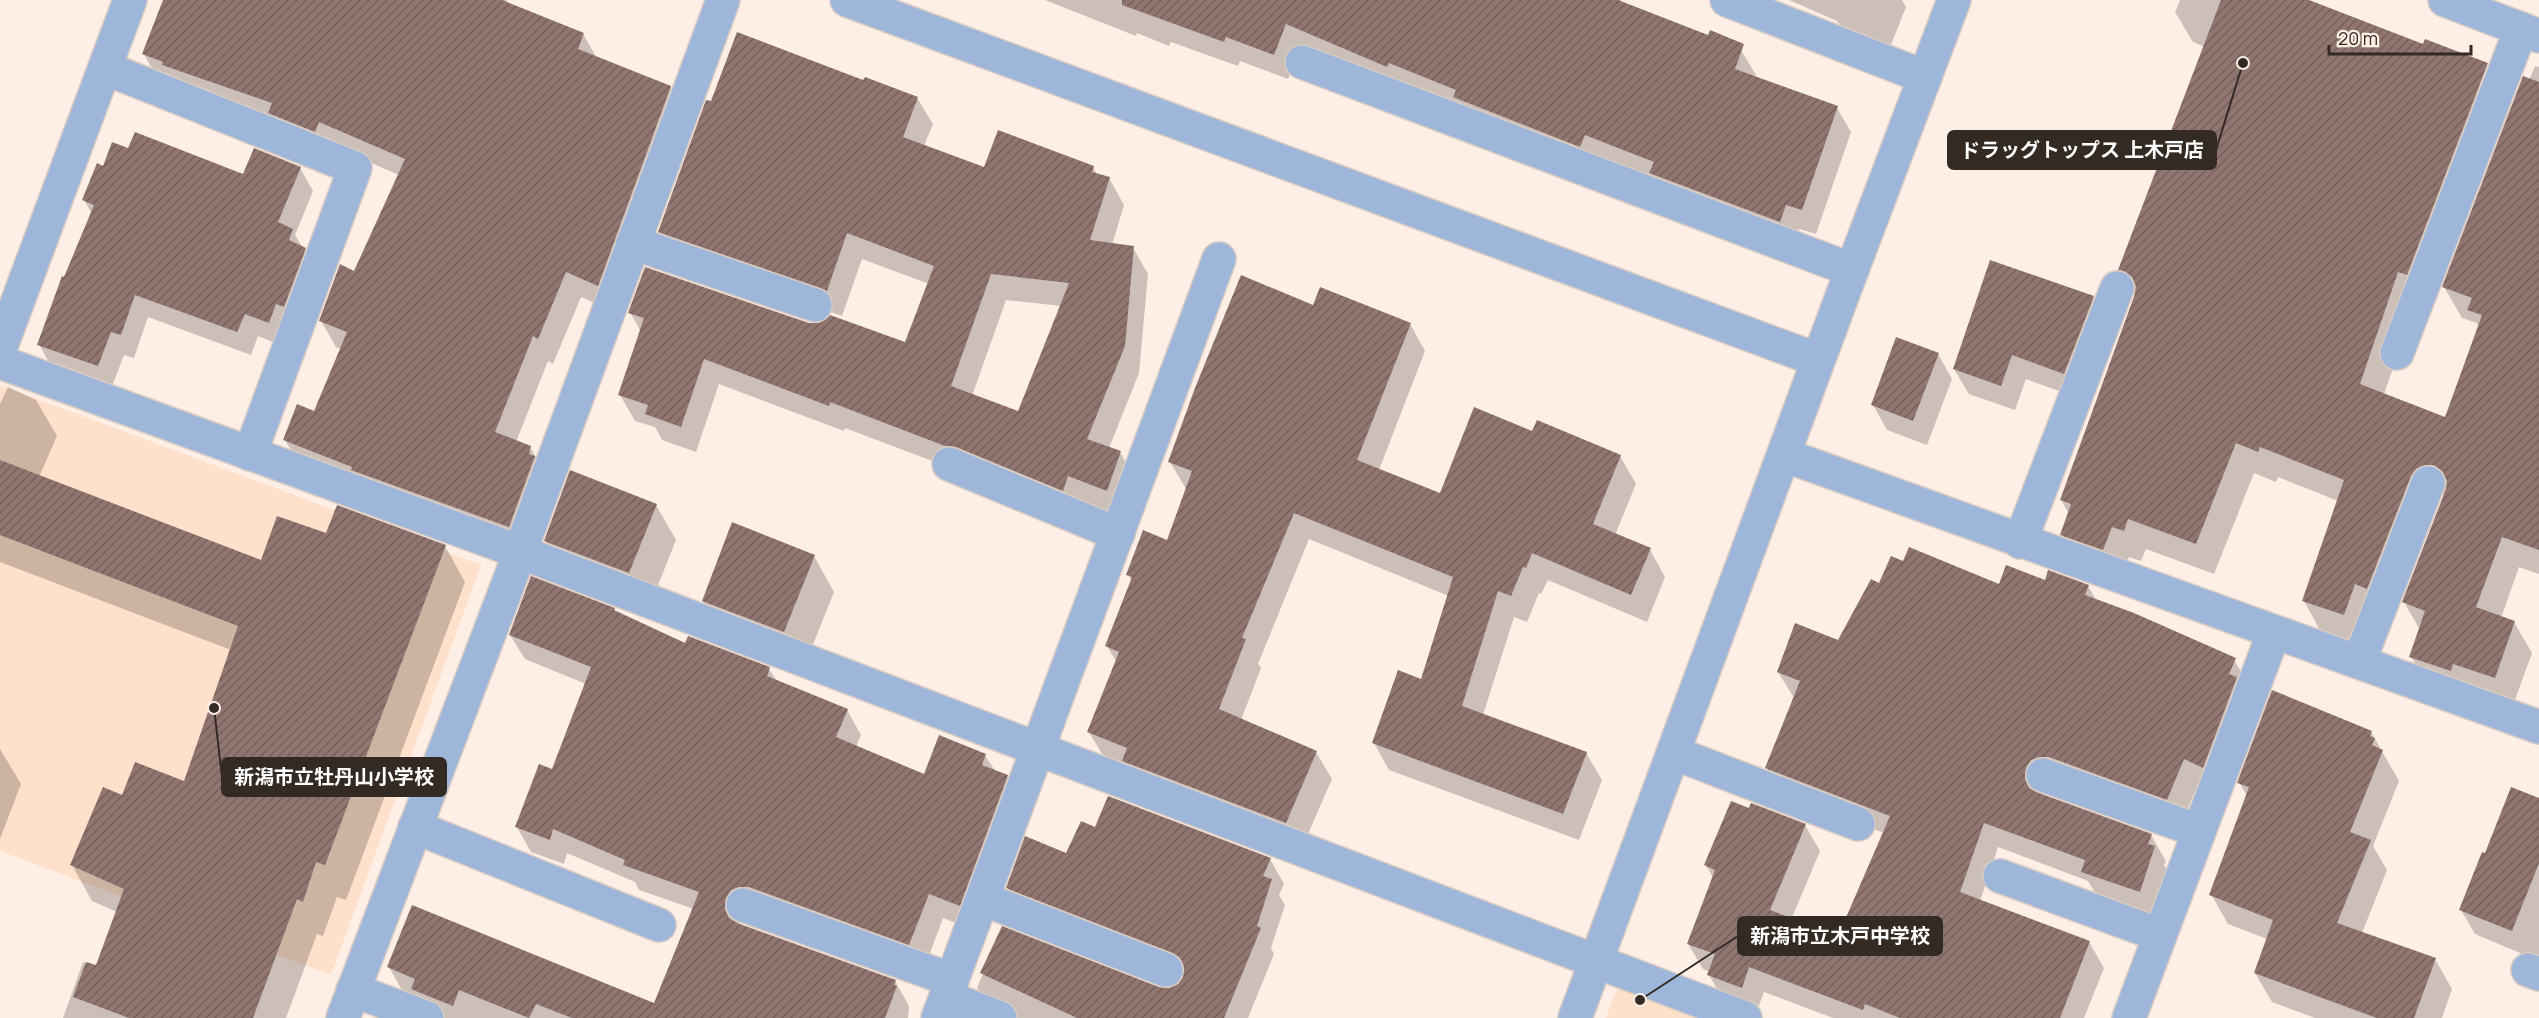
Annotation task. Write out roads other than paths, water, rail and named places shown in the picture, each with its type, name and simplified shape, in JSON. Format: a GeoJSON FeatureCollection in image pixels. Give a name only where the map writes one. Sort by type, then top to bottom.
{"type":"FeatureCollection","features":[{"type":"Feature","properties":{"kind":"street"},"geometry":{"type":"LineString","coordinates":[[0,349],[130,0]]}},
{"type":"Feature","properties":{"kind":"street"},"geometry":{"type":"LineString","coordinates":[[427,1018],[348,1004],[520,552],[723,0]]}},
{"type":"Feature","properties":{"kind":"street"},"geometry":{"type":"LineString","coordinates":[[847,0],[1818,360]]}},
{"type":"Feature","properties":{"kind":"street"},"geometry":{"type":"LineString","coordinates":[[1727,0],[1925,77]]}},
{"type":"Feature","properties":{"kind":"street"},"geometry":{"type":"LineString","coordinates":[[1575,1018],[1818,360],[1954,0]]}},
{"type":"Feature","properties":{"kind":"street"},"geometry":{"type":"LineString","coordinates":[[2397,353],[2530,33],[2445,0]]}},
{"type":"Feature","properties":{"kind":"street"},"geometry":{"type":"LineString","coordinates":[[1302,62],[1852,270]]}},
{"type":"Feature","properties":{"kind":"street"},"geometry":{"type":"LineString","coordinates":[[105,68],[356,168],[250,454]]}},
{"type":"Feature","properties":{"kind":"street"},"geometry":{"type":"LineString","coordinates":[[633,243],[815,304]]}},
{"type":"Feature","properties":{"kind":"street"},"geometry":{"type":"LineString","coordinates":[[945,998],[1219,259]]}},
{"type":"Feature","properties":{"kind":"street"},"geometry":{"type":"LineString","coordinates":[[2020,542],[2117,288]]}},
{"type":"Feature","properties":{"kind":"street"},"geometry":{"type":"LineString","coordinates":[[0,362],[520,552],[1745,1018]]}},
{"type":"Feature","properties":{"kind":"street"},"geometry":{"type":"LineString","coordinates":[[1784,455],[2020,542],[2539,727]]}},
{"type":"Feature","properties":{"kind":"street"},"geometry":{"type":"LineString","coordinates":[[949,464],[1118,534]]}},
{"type":"Feature","properties":{"kind":"street"},"geometry":{"type":"LineString","coordinates":[[2359,663],[2428,483]]}},
{"type":"Feature","properties":{"kind":"street"},"geometry":{"type":"LineString","coordinates":[[2129,1018],[2274,632]]}},
{"type":"Feature","properties":{"kind":"street"},"geometry":{"type":"LineString","coordinates":[[1674,753],[1858,825]]}},
{"type":"Feature","properties":{"kind":"street"},"geometry":{"type":"LineString","coordinates":[[2043,775],[2199,831]]}},
{"type":"Feature","properties":{"kind":"street"},"geometry":{"type":"LineString","coordinates":[[415,827],[659,925]]}},
{"type":"Feature","properties":{"kind":"street"},"geometry":{"type":"LineString","coordinates":[[2000,876],[2160,935]]}},
{"type":"Feature","properties":{"kind":"street"},"geometry":{"type":"LineString","coordinates":[[983,899],[1166,970]]}},
{"type":"Feature","properties":{"kind":"street"},"geometry":{"type":"LineString","coordinates":[[743,905],[945,998],[1000,1018]]}},
{"type":"Feature","properties":{"kind":"place","name":"ドラッグトップス 上木戸店"},"geometry":{"type":"Point","coordinates":[2243,63]}},
{"type":"Feature","properties":{"kind":"place","name":"新潟市立牡丹山小学校"},"geometry":{"type":"Point","coordinates":[214,708]}},
{"type":"Feature","properties":{"kind":"place","name":"新潟市立木戸中学校"},"geometry":{"type":"Point","coordinates":[1640,1000]}}]}
